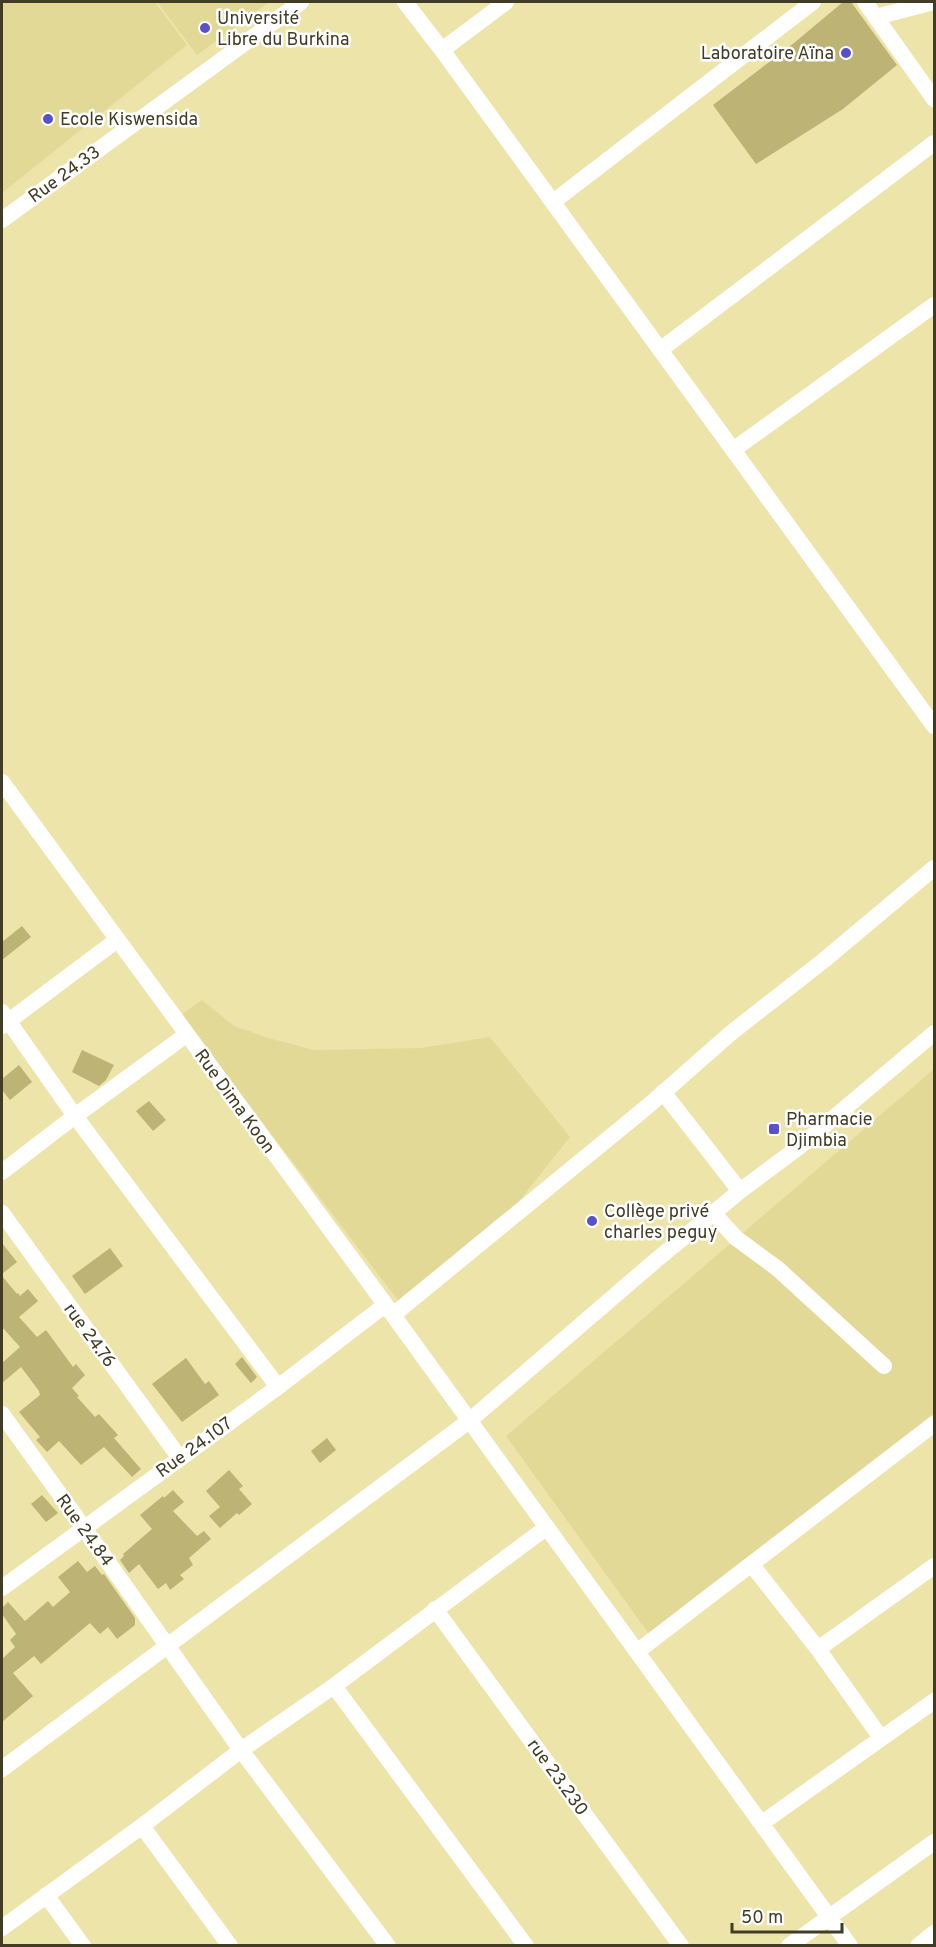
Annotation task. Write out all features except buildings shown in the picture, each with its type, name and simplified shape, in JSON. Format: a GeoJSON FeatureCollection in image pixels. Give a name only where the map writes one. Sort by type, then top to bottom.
{"type":"FeatureCollection","features":[{"type":"Feature","properties":{"kind":"street","name":"Rue 24.33"},"geometry":{"type":"LineString","coordinates":[[2,220],[302,2]]}},
{"type":"Feature","properties":{"kind":"street"},"geometry":{"type":"LineString","coordinates":[[405,2],[934,726]]}},
{"type":"Feature","properties":{"kind":"street"},"geometry":{"type":"LineString","coordinates":[[442,50],[506,2]]}},
{"type":"Feature","properties":{"kind":"street"},"geometry":{"type":"LineString","coordinates":[[553,202],[813,2]]}},
{"type":"Feature","properties":{"kind":"street"},"geometry":{"type":"LineString","coordinates":[[865,2],[934,99]]}},
{"type":"Feature","properties":{"kind":"street"},"geometry":{"type":"LineString","coordinates":[[876,17],[934,2]]}},
{"type":"Feature","properties":{"kind":"street"},"geometry":{"type":"LineString","coordinates":[[660,350],[934,143]]}},
{"type":"Feature","properties":{"kind":"street"},"geometry":{"type":"LineString","coordinates":[[733,450],[934,305]]}},
{"type":"Feature","properties":{"kind":"street","name":"Rue Dima Koon"},"geometry":{"type":"LineString","coordinates":[[2,782],[638,1651],[850,1946]]}},
{"type":"Feature","properties":{"kind":"street","name":"Rue 24.107"},"geometry":{"type":"LineString","coordinates":[[2,1588],[179,1457],[389,1310],[639,1114],[731,1033],[934,868]]}},
{"type":"Feature","properties":{"kind":"street"},"geometry":{"type":"LineString","coordinates":[[117,940],[4,1020],[278,1387]]}},
{"type":"Feature","properties":{"kind":"street"},"geometry":{"type":"LineString","coordinates":[[2,1770],[469,1421],[713,1213],[799,1147],[934,1033]]}},
{"type":"Feature","properties":{"kind":"street"},"geometry":{"type":"LineString","coordinates":[[2,1173],[75,1116],[186,1035]]}},
{"type":"Feature","properties":{"kind":"street"},"geometry":{"type":"LineString","coordinates":[[663,1092],[740,1191]]}},
{"type":"Feature","properties":{"kind":"street","name":"rue 24.76"},"geometry":{"type":"LineString","coordinates":[[2,1213],[179,1457]]}},
{"type":"Feature","properties":{"kind":"street"},"geometry":{"type":"LineString","coordinates":[[713,1213],[736,1238],[778,1269],[884,1366]]}},
{"type":"Feature","properties":{"kind":"street","name":"Rue 24.84"},"geometry":{"type":"LineString","coordinates":[[2,1414],[241,1750],[388,1946]]}},
{"type":"Feature","properties":{"kind":"street"},"geometry":{"type":"LineString","coordinates":[[638,1651],[934,1424]]}},
{"type":"Feature","properties":{"kind":"street"},"geometry":{"type":"LineString","coordinates":[[2,1928],[142,1826],[241,1750],[334,1686],[547,1527]]}},
{"type":"Feature","properties":{"kind":"street"},"geometry":{"type":"LineString","coordinates":[[752,1565],[818,1649],[882,1738]]}},
{"type":"Feature","properties":{"kind":"street"},"geometry":{"type":"LineString","coordinates":[[818,1649],[934,1566]]}},
{"type":"Feature","properties":{"kind":"street","name":"rue 23.230"},"geometry":{"type":"LineString","coordinates":[[435,1609],[681,1946]]}},
{"type":"Feature","properties":{"kind":"street"},"geometry":{"type":"LineString","coordinates":[[334,1686],[526,1946]]}},
{"type":"Feature","properties":{"kind":"street"},"geometry":{"type":"LineString","coordinates":[[762,1823],[934,1701]]}},
{"type":"Feature","properties":{"kind":"street"},"geometry":{"type":"LineString","coordinates":[[142,1826],[230,1946]]}},
{"type":"Feature","properties":{"kind":"street"},"geometry":{"type":"LineString","coordinates":[[789,1946],[934,1842]]}},
{"type":"Feature","properties":{"kind":"street"},"geometry":{"type":"LineString","coordinates":[[46,1895],[82,1946]]}},
{"type":"Feature","properties":{"kind":"street"},"geometry":{"type":"LineString","coordinates":[[918,1946],[934,1933]]}},
{"type":"Feature","properties":{"kind":"shaded area","name":"Ecole Kiswensida"},"geometry":{"type":"Polygon","coordinates":[[[2,2],[155,2],[187,45],[2,193],[2,2]]]}},
{"type":"Feature","properties":{"kind":"shaded area","name":"Université Libre du Burkina"},"geometry":{"type":"Polygon","coordinates":[[[157,2],[269,2],[197,55],[157,2]]]}},
{"type":"Feature","properties":{"kind":"shaded area"},"geometry":{"type":"Polygon","coordinates":[[[202,1000],[234,1026],[314,1050],[421,1048],[490,1037],[570,1137],[512,1210],[400,1303],[181,1015],[202,1000]]]}},
{"type":"Feature","properties":{"kind":"shaded area"},"geometry":{"type":"Polygon","coordinates":[[[934,1069],[934,1413],[649,1634],[506,1436],[934,1069]]]}},
{"type":"Feature","properties":{"kind":"place","name":"Université Libre du Burkina"},"geometry":{"type":"Point","coordinates":[205,28]}},
{"type":"Feature","properties":{"kind":"place","name":"Laboratoire Aïna"},"geometry":{"type":"Point","coordinates":[846,53]}},
{"type":"Feature","properties":{"kind":"place","name":"Ecole Kiswensida"},"geometry":{"type":"Point","coordinates":[48,119]}},
{"type":"Feature","properties":{"kind":"place","name":"Pharmacie Djimbia"},"geometry":{"type":"Point","coordinates":[774,1129]}},
{"type":"Feature","properties":{"kind":"place","name":"Collège privé charles peguy"},"geometry":{"type":"Point","coordinates":[592,1221]}}]}
